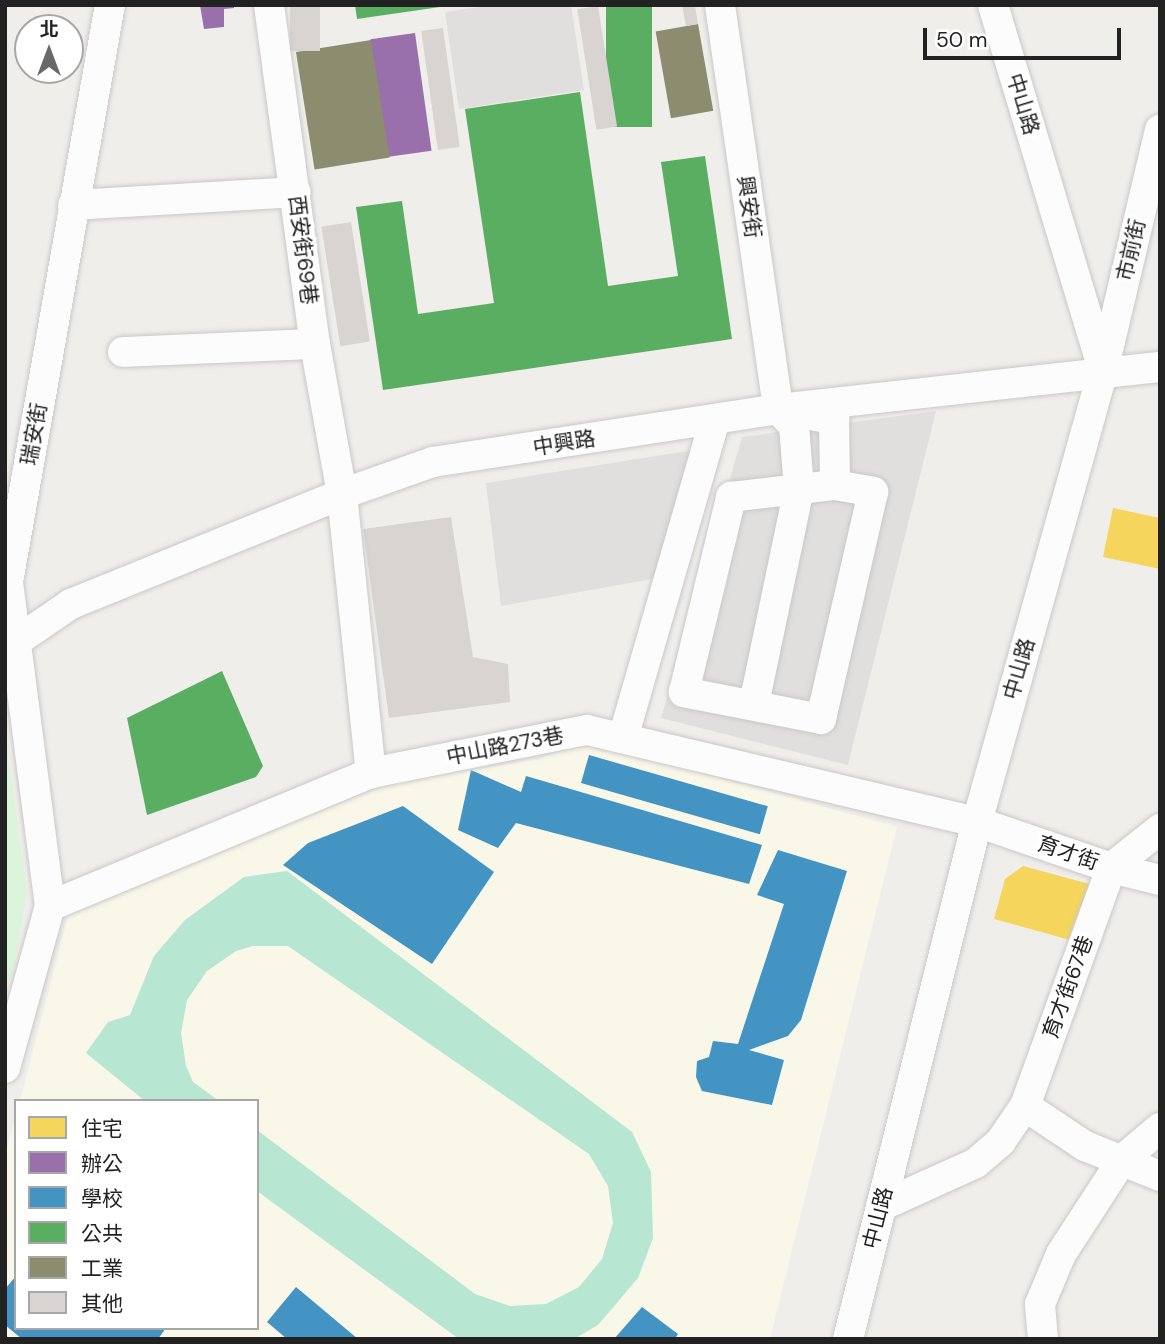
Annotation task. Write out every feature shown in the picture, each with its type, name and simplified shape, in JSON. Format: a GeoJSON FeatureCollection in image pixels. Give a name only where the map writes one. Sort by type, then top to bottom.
{"type":"FeatureCollection","features":[{"type":"Feature","properties":{"kind":"street","name":"瑞安街"},"geometry":{"type":"LineString","coordinates":[[5,1068],[50,906],[11,645],[8,582],[110,5]]}},
{"type":"Feature","properties":{"kind":"street","name":"西安街69巷"},"geometry":{"type":"LineString","coordinates":[[270,5],[315,344],[342,494],[371,773]]}},
{"type":"Feature","properties":{"kind":"street","name":"興安街"},"geometry":{"type":"LineString","coordinates":[[720,5],[778,409]]}},
{"type":"Feature","properties":{"kind":"street","name":"中山路"},"geometry":{"type":"LineString","coordinates":[[848,1339],[977,822],[1103,371],[993,5]]}},
{"type":"Feature","properties":{"kind":"street","name":"市前街"},"geometry":{"type":"LineString","coordinates":[[1103,371],[1160,130]]}},
{"type":"Feature","properties":{"kind":"street"},"geometry":{"type":"LineString","coordinates":[[73,205],[296,192]]}},
{"type":"Feature","properties":{"kind":"street"},"geometry":{"type":"LineString","coordinates":[[123,352],[315,344]]}},
{"type":"Feature","properties":{"kind":"street","name":"中興路"},"geometry":{"type":"LineString","coordinates":[[11,645],[71,604],[342,494],[433,462],[778,409],[1103,371],[1160,367]]}},
{"type":"Feature","properties":{"kind":"street"},"geometry":{"type":"LineString","coordinates":[[778,409],[834,419],[835,485]]}},
{"type":"Feature","properties":{"kind":"street"},"geometry":{"type":"LineString","coordinates":[[754,704],[799,489],[794,426],[778,409]]}},
{"type":"Feature","properties":{"kind":"street"},"geometry":{"type":"LineString","coordinates":[[623,738],[715,419]]}},
{"type":"Feature","properties":{"kind":"street"},"geometry":{"type":"LineString","coordinates":[[835,485],[873,492],[821,719],[684,692],[731,497],[799,489],[835,485]]}},
{"type":"Feature","properties":{"kind":"street","name":"中山路273巷"},"geometry":{"type":"LineString","coordinates":[[50,906],[371,773],[587,730],[977,822]]}},
{"type":"Feature","properties":{"kind":"street","name":"育才街"},"geometry":{"type":"LineString","coordinates":[[977,822],[1111,868],[1160,880]]}},
{"type":"Feature","properties":{"kind":"street"},"geometry":{"type":"LineString","coordinates":[[1111,868],[1160,829]]}},
{"type":"Feature","properties":{"kind":"street","name":"育才街67巷"},"geometry":{"type":"LineString","coordinates":[[881,1206],[976,1163],[1001,1141],[1025,1106],[1111,868]]}},
{"type":"Feature","properties":{"kind":"street"},"geometry":{"type":"LineString","coordinates":[[1025,1106],[1085,1146],[1160,1176]]}},
{"type":"Feature","properties":{"kind":"street"},"geometry":{"type":"LineString","coordinates":[[1043,1339],[1040,1304],[1061,1254],[1122,1160],[1160,1128]]}},
{"type":"Feature","properties":{"kind":"shaded area"},"geometry":{"type":"Polygon","coordinates":[[[493,5],[571,5],[584,90],[459,109],[445,12],[493,5]]]}},
{"type":"Feature","properties":{"kind":"shaded area"},"geometry":{"type":"Polygon","coordinates":[[[936,411],[848,765],[661,718],[742,437],[936,411]]]}},
{"type":"Feature","properties":{"kind":"shaded area"},"geometry":{"type":"Polygon","coordinates":[[[700,449],[663,577],[501,606],[486,483],[700,449]]]}},
{"type":"Feature","properties":{"kind":"shaded area"},"geometry":{"type":"Polygon","coordinates":[[[588,742],[897,827],[770,1339],[5,1339],[5,1155],[14,1122],[14,1330],[259,1330],[259,1099],[21,1099],[70,908],[388,784],[539,759],[588,742]]]}},
{"type":"Feature","properties":{"kind":"green space"},"geometry":{"type":"Polygon","coordinates":[[[5,730],[27,894],[11,981],[5,978],[5,730]]]}},
{"type":"Feature","properties":{"kind":"green space"},"geometry":{"type":"Polygon","coordinates":[[[287,871],[632,1132],[651,1172],[653,1238],[638,1278],[598,1325],[574,1339],[459,1339],[259,1192],[259,1132],[475,1294],[510,1306],[546,1304],[579,1287],[602,1259],[613,1223],[608,1186],[589,1154],[288,946],[253,946],[236,951],[207,971],[187,1000],[181,1033],[186,1066],[193,1082],[216,1099],[143,1099],[86,1053],[108,1022],[130,1015],[154,956],[185,920],[244,877],[287,871]]]}},
{"type":"Feature","properties":{"kind":"building: 住宅"},"geometry":{"type":"Polygon","coordinates":[[[1113,508],[1160,518],[1160,569],[1103,557],[1113,508]]]}},
{"type":"Feature","properties":{"kind":"building: 住宅"},"geometry":{"type":"Polygon","coordinates":[[[1023,866],[1097,886],[1081,943],[994,919],[1005,879],[1023,866]]]}},
{"type":"Feature","properties":{"kind":"building: 辦公"},"geometry":{"type":"Polygon","coordinates":[[[200,5],[234,5],[234,8],[224,9],[224,27],[204,29],[200,5]]]}},
{"type":"Feature","properties":{"kind":"building: 辦公"},"geometry":{"type":"Polygon","coordinates":[[[415,33],[432,151],[387,157],[370,39],[415,33]]]}},
{"type":"Feature","properties":{"kind":"building: 學校"},"geometry":{"type":"Polygon","coordinates":[[[589,755],[768,806],[760,834],[581,783],[589,755]]]}},
{"type":"Feature","properties":{"kind":"building: 學校"},"geometry":{"type":"Polygon","coordinates":[[[471,770],[521,792],[526,776],[762,845],[749,884],[516,823],[498,848],[458,830],[471,770]]]}},
{"type":"Feature","properties":{"kind":"building: 學校"},"geometry":{"type":"Polygon","coordinates":[[[403,806],[494,872],[432,964],[283,865],[308,843],[403,806]]]}},
{"type":"Feature","properties":{"kind":"building: 學校"},"geometry":{"type":"Polygon","coordinates":[[[778,850],[847,871],[801,1020],[788,1036],[749,1050],[784,1060],[772,1105],[702,1091],[696,1077],[697,1061],[709,1057],[713,1041],[738,1044],[784,904],[757,895],[778,850]]]}},
{"type":"Feature","properties":{"kind":"building: 學校"},"geometry":{"type":"Polygon","coordinates":[[[14,1278],[14,1330],[165,1330],[158,1339],[22,1339],[5,1325],[5,1289],[14,1278]]]}},
{"type":"Feature","properties":{"kind":"building: 學校"},"geometry":{"type":"Polygon","coordinates":[[[296,1287],[358,1339],[287,1339],[267,1322],[296,1287]]]}},
{"type":"Feature","properties":{"kind":"building: 學校"},"geometry":{"type":"Polygon","coordinates":[[[642,1307],[678,1334],[675,1339],[614,1339],[642,1307]]]}},
{"type":"Feature","properties":{"kind":"building: 公共"},"geometry":{"type":"Polygon","coordinates":[[[355,5],[440,5],[440,7],[357,19],[355,5]]]}},
{"type":"Feature","properties":{"kind":"building: 公共"},"geometry":{"type":"Polygon","coordinates":[[[606,5],[652,5],[652,127],[606,127],[606,5]]]}},
{"type":"Feature","properties":{"kind":"building: 公共"},"geometry":{"type":"Polygon","coordinates":[[[580,92],[608,286],[678,276],[661,162],[705,156],[732,339],[383,390],[356,207],[402,201],[418,314],[494,303],[465,109],[580,92]]]}},
{"type":"Feature","properties":{"kind":"building: 公共"},"geometry":{"type":"Polygon","coordinates":[[[222,671],[263,766],[256,777],[147,815],[127,718],[222,671]]]}},
{"type":"Feature","properties":{"kind":"building: 工業"},"geometry":{"type":"Polygon","coordinates":[[[698,24],[713,111],[671,118],[656,31],[698,24]]]}},
{"type":"Feature","properties":{"kind":"building: 工業"},"geometry":{"type":"Polygon","coordinates":[[[371,40],[390,158],[315,169],[296,52],[371,40]]]}},
{"type":"Feature","properties":{"kind":"building: 其他"},"geometry":{"type":"Polygon","coordinates":[[[290,5],[320,5],[320,51],[290,51],[290,5]]]}},
{"type":"Feature","properties":{"kind":"building: 其他"},"geometry":{"type":"Polygon","coordinates":[[[682,5],[695,5],[698,24],[686,26],[682,5]]]}},
{"type":"Feature","properties":{"kind":"building: 其他"},"geometry":{"type":"Polygon","coordinates":[[[598,6],[617,126],[596,130],[577,9],[598,6]]]}},
{"type":"Feature","properties":{"kind":"building: 其他"},"geometry":{"type":"Polygon","coordinates":[[[443,28],[460,147],[438,150],[421,31],[443,28]]]}},
{"type":"Feature","properties":{"kind":"building: 其他"},"geometry":{"type":"Polygon","coordinates":[[[351,222],[370,342],[340,346],[321,227],[351,222]]]}},
{"type":"Feature","properties":{"kind":"building: 其他"},"geometry":{"type":"Polygon","coordinates":[[[451,517],[473,657],[508,664],[510,702],[389,718],[363,529],[451,517]]]}}]}
